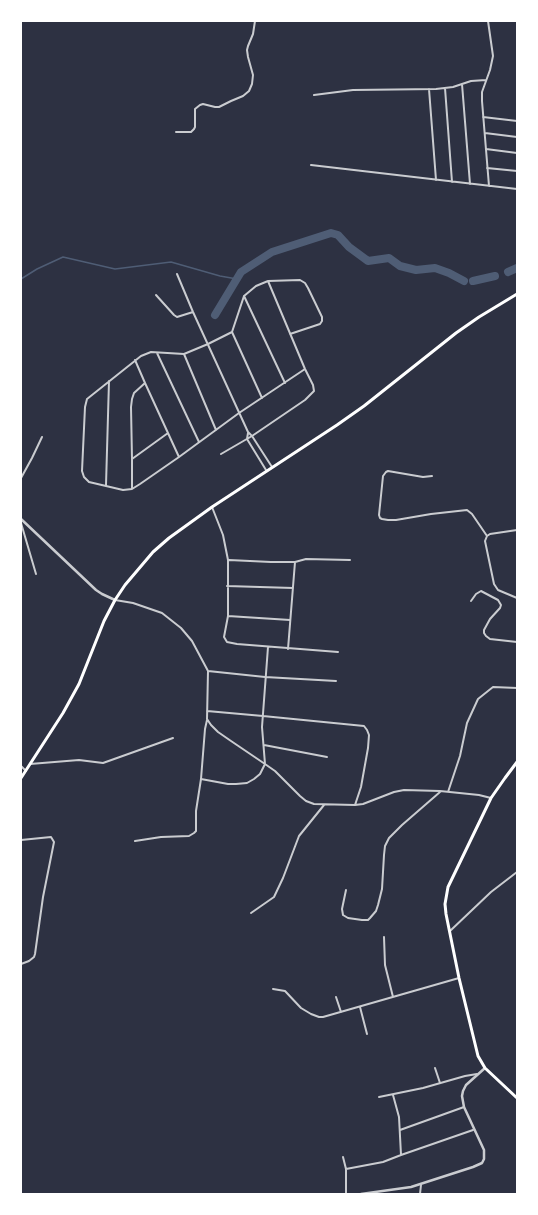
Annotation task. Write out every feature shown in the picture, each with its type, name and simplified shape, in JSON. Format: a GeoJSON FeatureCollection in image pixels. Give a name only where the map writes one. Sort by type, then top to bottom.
{"type":"FeatureCollection","features":[{"type":"Feature","properties":{"kind":"main road"},"geometry":{"type":"LineString","coordinates":[[21,778],[63,713],[79,684],[104,621],[115,600],[125,585],[153,552],[168,538],[212,507],[364,406],[456,333],[517,294]]}},
{"type":"Feature","properties":{"kind":"main road"},"geometry":{"type":"LineString","coordinates":[[517,762],[491,798],[448,887],[445,904],[449,932],[475,1048],[485,1068],[517,1098]]}},
{"type":"Feature","properties":{"kind":"street"},"geometry":{"type":"LineString","coordinates":[[176,132],[191,132],[194,129],[196,121],[195,109],[200,105],[203,104],[219,107],[243,96],[249,90],[252,84],[253,74],[248,57],[248,46],[253,34],[255,21]]}},
{"type":"Feature","properties":{"kind":"street"},"geometry":{"type":"LineString","coordinates":[[488,21],[493,56],[490,70],[482,92],[489,186]]}},
{"type":"Feature","properties":{"kind":"street"},"geometry":{"type":"LineString","coordinates":[[314,95],[353,90],[445,88],[471,81],[486,80]]}},
{"type":"Feature","properties":{"kind":"street"},"geometry":{"type":"LineString","coordinates":[[462,84],[470,184]]}},
{"type":"Feature","properties":{"kind":"street"},"geometry":{"type":"LineString","coordinates":[[445,88],[452,182]]}},
{"type":"Feature","properties":{"kind":"street"},"geometry":{"type":"LineString","coordinates":[[429,89],[436,180]]}},
{"type":"Feature","properties":{"kind":"street"},"geometry":{"type":"LineString","coordinates":[[484,117],[517,122]]}},
{"type":"Feature","properties":{"kind":"street"},"geometry":{"type":"LineString","coordinates":[[485,134],[517,137]]}},
{"type":"Feature","properties":{"kind":"street"},"geometry":{"type":"LineString","coordinates":[[486,150],[517,153]]}},
{"type":"Feature","properties":{"kind":"street"},"geometry":{"type":"LineString","coordinates":[[311,165],[517,189]]}},
{"type":"Feature","properties":{"kind":"street"},"geometry":{"type":"LineString","coordinates":[[487,168],[517,171]]}},
{"type":"Feature","properties":{"kind":"street"},"geometry":{"type":"LineString","coordinates":[[178,274],[193,312],[248,432],[272,467]]}},
{"type":"Feature","properties":{"kind":"street"},"geometry":{"type":"LineString","coordinates":[[262,398],[232,332],[244,296],[256,286],[268,281],[300,280],[305,283],[322,317],[322,321],[320,324],[290,334]]}},
{"type":"Feature","properties":{"kind":"street"},"geometry":{"type":"LineString","coordinates":[[221,454],[252,436],[311,395],[314,391],[268,281]]}},
{"type":"Feature","properties":{"kind":"street"},"geometry":{"type":"LineString","coordinates":[[156,295],[177,317],[193,312]]}},
{"type":"Feature","properties":{"kind":"street"},"geometry":{"type":"LineString","coordinates":[[244,296],[285,383]]}},
{"type":"Feature","properties":{"kind":"street"},"geometry":{"type":"LineString","coordinates":[[232,332],[184,354],[151,352],[146,354],[91,395],[86,403],[82,471],[84,477],[89,482],[123,490],[132,489],[239,413],[305,369]]}},
{"type":"Feature","properties":{"kind":"street"},"geometry":{"type":"LineString","coordinates":[[157,353],[199,442]]}},
{"type":"Feature","properties":{"kind":"street"},"geometry":{"type":"LineString","coordinates":[[184,354],[216,430]]}},
{"type":"Feature","properties":{"kind":"street"},"geometry":{"type":"LineString","coordinates":[[136,360],[179,456]]}},
{"type":"Feature","properties":{"kind":"street"},"geometry":{"type":"LineString","coordinates":[[106,486],[109,381]]}},
{"type":"Feature","properties":{"kind":"street"},"geometry":{"type":"LineString","coordinates":[[132,489],[131,407],[134,393],[145,383]]}},
{"type":"Feature","properties":{"kind":"street"},"geometry":{"type":"LineString","coordinates":[[248,432],[247,439],[266,470]]}},
{"type":"Feature","properties":{"kind":"street"},"geometry":{"type":"LineString","coordinates":[[132,459],[168,434]]}},
{"type":"Feature","properties":{"kind":"street"},"geometry":{"type":"LineString","coordinates":[[21,478],[42,437]]}},
{"type":"Feature","properties":{"kind":"street"},"geometry":{"type":"LineString","coordinates":[[432,476],[423,477],[388,471],[386,472],[382,476],[380,518],[396,520],[467,510],[472,514],[487,536]]}},
{"type":"Feature","properties":{"kind":"street"},"geometry":{"type":"LineString","coordinates":[[212,507],[223,535],[228,560],[228,616],[224,637],[227,642],[288,649],[338,652]]}},
{"type":"Feature","properties":{"kind":"street"},"geometry":{"type":"LineString","coordinates":[[21,519],[96,590],[115,600],[150,608],[162,613],[172,620],[192,641],[208,671],[207,719],[196,811],[196,831],[189,836],[161,837],[135,841]]}},
{"type":"Feature","properties":{"kind":"street"},"geometry":{"type":"LineString","coordinates":[[21,523],[36,574]]}},
{"type":"Feature","properties":{"kind":"street"},"geometry":{"type":"LineString","coordinates":[[517,530],[490,534],[487,536],[485,541],[494,584],[498,590],[517,598]]}},
{"type":"Feature","properties":{"kind":"street"},"geometry":{"type":"LineString","coordinates":[[228,560],[271,562],[295,562],[306,559],[350,560]]}},
{"type":"Feature","properties":{"kind":"street"},"geometry":{"type":"LineString","coordinates":[[288,649],[295,562]]}},
{"type":"Feature","properties":{"kind":"street"},"geometry":{"type":"LineString","coordinates":[[227,586],[293,588]]}},
{"type":"Feature","properties":{"kind":"street"},"geometry":{"type":"LineString","coordinates":[[471,601],[476,594],[481,591],[498,600],[501,605],[500,608],[490,619],[484,633],[490,639],[517,642]]}},
{"type":"Feature","properties":{"kind":"street"},"geometry":{"type":"LineString","coordinates":[[228,616],[290,620]]}},
{"type":"Feature","properties":{"kind":"street"},"geometry":{"type":"LineString","coordinates":[[201,779],[228,784],[247,783],[260,774],[265,764],[262,727],[268,647]]}},
{"type":"Feature","properties":{"kind":"street"},"geometry":{"type":"LineString","coordinates":[[208,671],[265,677],[336,681]]}},
{"type":"Feature","properties":{"kind":"street"},"geometry":{"type":"LineString","coordinates":[[448,792],[460,756],[467,723],[478,699],[494,686],[517,688]]}},
{"type":"Feature","properties":{"kind":"street"},"geometry":{"type":"LineString","coordinates":[[207,711],[364,726],[369,735],[368,748],[361,787],[355,806]]}},
{"type":"Feature","properties":{"kind":"street"},"geometry":{"type":"LineString","coordinates":[[207,719],[218,732],[275,771],[300,796],[314,804],[355,806],[394,792],[404,790],[440,791],[479,795],[491,798]]}},
{"type":"Feature","properties":{"kind":"street"},"geometry":{"type":"LineString","coordinates":[[30,764],[79,760],[103,763],[173,738]]}},
{"type":"Feature","properties":{"kind":"street"},"geometry":{"type":"LineString","coordinates":[[264,745],[327,758]]}},
{"type":"Feature","properties":{"kind":"street"},"geometry":{"type":"LineString","coordinates":[[21,766],[26,771]]}},
{"type":"Feature","properties":{"kind":"street"},"geometry":{"type":"LineString","coordinates":[[346,890],[342,909],[344,915],[348,918],[368,920],[376,911],[378,906],[384,856],[389,838],[402,824],[440,791]]}},
{"type":"Feature","properties":{"kind":"street"},"geometry":{"type":"LineString","coordinates":[[251,913],[274,897],[299,836],[324,805]]}},
{"type":"Feature","properties":{"kind":"street"},"geometry":{"type":"LineString","coordinates":[[21,840],[51,837],[54,842],[43,897],[34,957],[21,964]]}},
{"type":"Feature","properties":{"kind":"street"},"geometry":{"type":"LineString","coordinates":[[449,932],[491,892],[517,872]]}},
{"type":"Feature","properties":{"kind":"street"},"geometry":{"type":"LineString","coordinates":[[384,937],[385,965],[393,997]]}},
{"type":"Feature","properties":{"kind":"street"},"geometry":{"type":"LineString","coordinates":[[273,989],[285,991],[298,1005],[308,1012],[319,1017],[323,1017],[459,978]]}},
{"type":"Feature","properties":{"kind":"street"},"geometry":{"type":"LineString","coordinates":[[336,997],[341,1012]]}},
{"type":"Feature","properties":{"kind":"street"},"geometry":{"type":"LineString","coordinates":[[360,1007],[367,1034]]}},
{"type":"Feature","properties":{"kind":"street"},"geometry":{"type":"LineString","coordinates":[[435,1068],[440,1083]]}},
{"type":"Feature","properties":{"kind":"street"},"geometry":{"type":"LineString","coordinates":[[361,1194],[421,1185],[482,1163],[484,1159],[484,1150],[473,1130],[464,1107],[462,1096],[466,1085],[485,1068]]}},
{"type":"Feature","properties":{"kind":"street"},"geometry":{"type":"LineString","coordinates":[[379,1097],[393,1095],[477,1074]]}},
{"type":"Feature","properties":{"kind":"street"},"geometry":{"type":"LineString","coordinates":[[393,1095],[398,1110],[401,1154]]}},
{"type":"Feature","properties":{"kind":"street"},"geometry":{"type":"LineString","coordinates":[[400,1130],[464,1107]]}},
{"type":"Feature","properties":{"kind":"street"},"geometry":{"type":"LineString","coordinates":[[346,1169],[383,1162],[401,1154],[473,1130]]}},
{"type":"Feature","properties":{"kind":"street"},"geometry":{"type":"LineString","coordinates":[[343,1157],[346,1169],[346,1194]]}},
{"type":"Feature","properties":{"kind":"street"},"geometry":{"type":"LineString","coordinates":[[420,1194],[421,1185]]}},
{"type":"Feature","properties":{"kind":"waterway"},"geometry":{"type":"LineString","coordinates":[[215,315],[241,272],[272,252],[331,233],[338,235],[349,247],[368,261],[389,258],[400,266],[416,270],[435,268],[464,281]]}},
{"type":"Feature","properties":{"kind":"waterway"},"geometry":{"type":"LineString","coordinates":[[21,279],[37,269],[63,257],[115,269],[171,262],[220,276],[237,279]]}},
{"type":"Feature","properties":{"kind":"waterway"},"geometry":{"type":"LineString","coordinates":[[508,272],[517,268]]}},
{"type":"Feature","properties":{"kind":"waterway"},"geometry":{"type":"LineString","coordinates":[[473,281],[495,276]]}}]}
